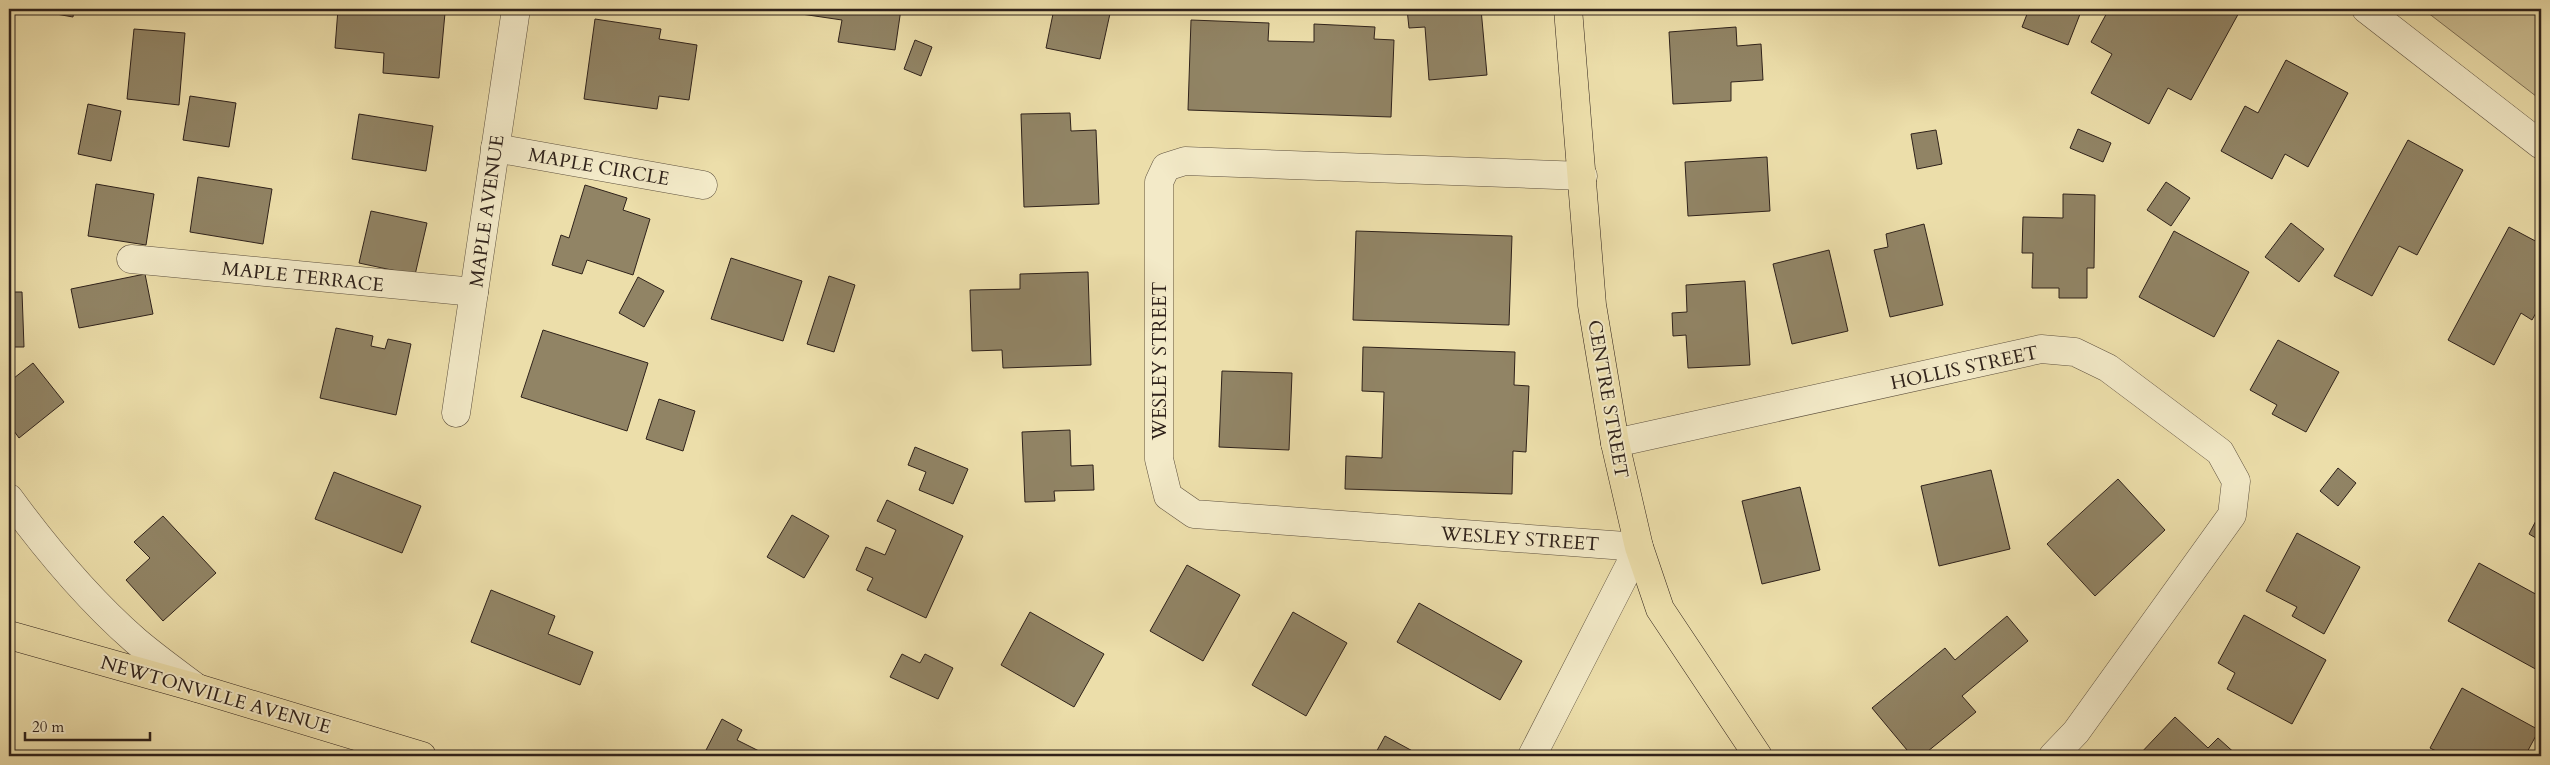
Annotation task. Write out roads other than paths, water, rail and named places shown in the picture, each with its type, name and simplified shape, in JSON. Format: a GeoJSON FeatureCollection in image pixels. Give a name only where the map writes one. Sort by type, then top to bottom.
{"type":"FeatureCollection","features":[{"type":"Feature","properties":{"kind":"main road","name":"CENTRE STREET"},"geometry":{"type":"LineString","coordinates":[[1568,9],[1592,305],[1616,444],[1639,547],[1660,609],[1758,756]]}},
{"type":"Feature","properties":{"kind":"main road","name":"NEWTONVILLE AVENUE"},"geometry":{"type":"LineString","coordinates":[[9,635],[197,688],[422,756]]}},
{"type":"Feature","properties":{"kind":"street","name":"MAPLE AVENUE"},"geometry":{"type":"LineString","coordinates":[[456,413],[516,9]]}},
{"type":"Feature","properties":{"kind":"street"},"geometry":{"type":"LineString","coordinates":[[2366,9],[2541,145]]}},
{"type":"Feature","properties":{"kind":"street","name":"MAPLE CIRCLE"},"geometry":{"type":"LineString","coordinates":[[495,148],[703,185]]}},
{"type":"Feature","properties":{"kind":"street","name":"WESLEY STREET"},"geometry":{"type":"LineString","coordinates":[[1583,176],[1185,161],[1166,167],[1159,182],[1159,460],[1168,496],[1194,514],[1639,547]]}},
{"type":"Feature","properties":{"kind":"street","name":"MAPLE TERRACE"},"geometry":{"type":"LineString","coordinates":[[131,259],[474,292]]}},
{"type":"Feature","properties":{"kind":"street","name":"HOLLIS STREET"},"geometry":{"type":"LineString","coordinates":[[1616,444],[2041,349],[2075,352],[2108,368],[2220,452],[2236,481],[2232,515],[2076,732],[2053,756]]}},
{"type":"Feature","properties":{"kind":"street"},"geometry":{"type":"LineString","coordinates":[[9,498],[35,534],[81,589],[136,642],[197,688]]}},
{"type":"Feature","properties":{"kind":"street"},"geometry":{"type":"LineString","coordinates":[[1532,756],[1639,547]]}}]}
